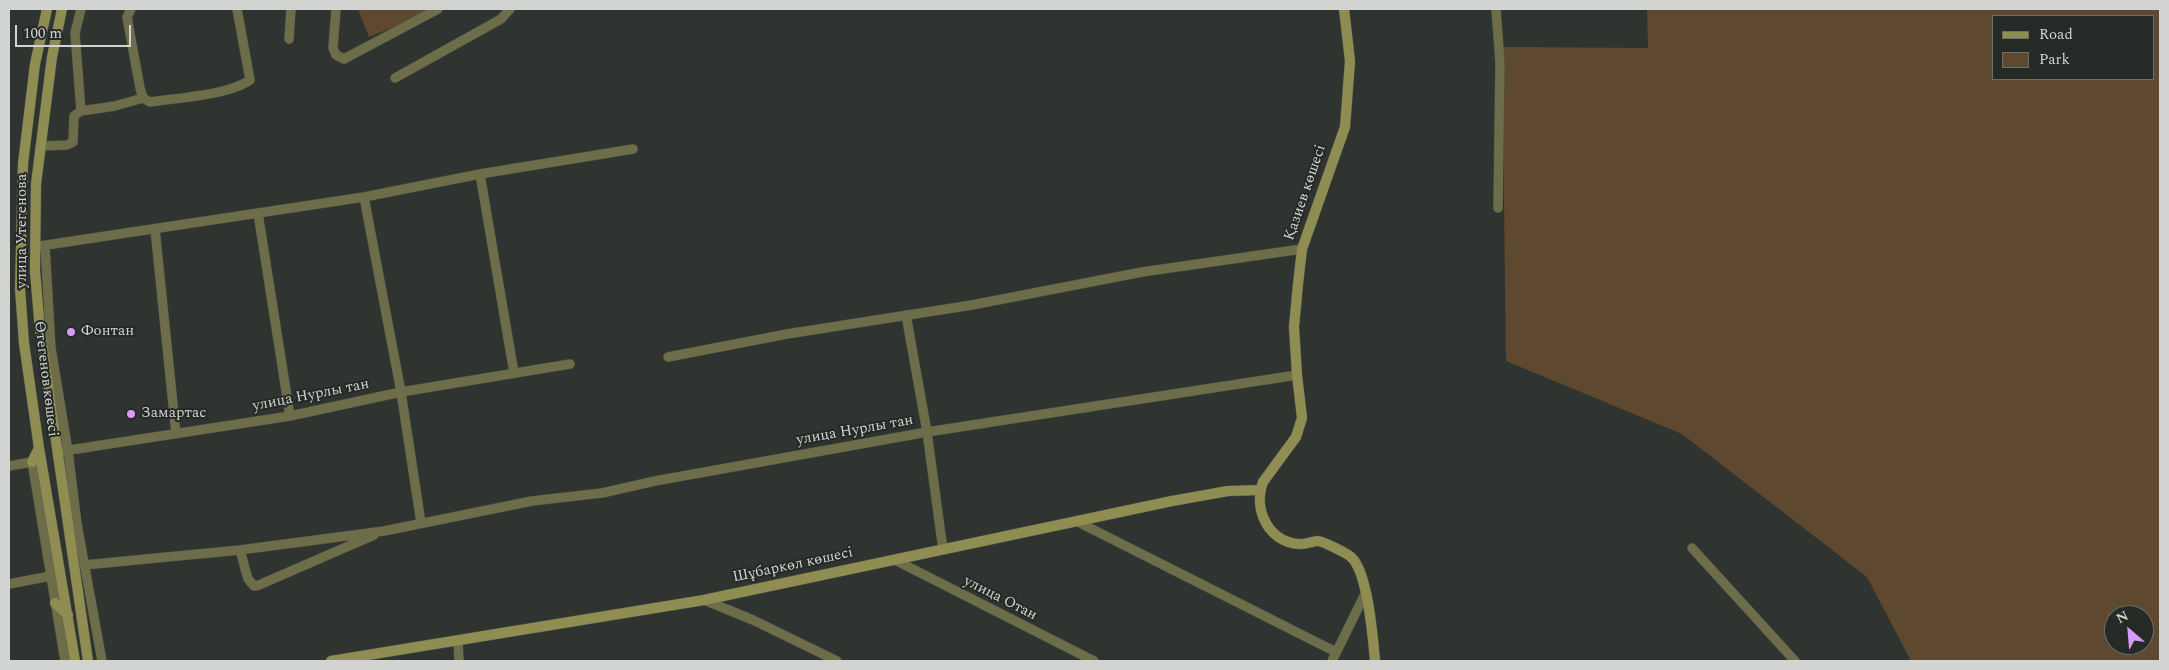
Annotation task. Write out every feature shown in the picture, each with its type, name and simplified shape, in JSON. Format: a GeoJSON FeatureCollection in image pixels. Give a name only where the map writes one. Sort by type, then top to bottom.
{"type":"FeatureCollection","features":[{"type":"Feature","properties":{"kind":"street","name":"Өтегенов көшесі"},"geometry":{"type":"LineString","coordinates":[[47,9],[35,64],[22,164],[20,279],[24,343],[39,448],[75,661]]}},
{"type":"Feature","properties":{"kind":"street","name":"улица Утегенова"},"geometry":{"type":"LineString","coordinates":[[62,9],[52,57],[36,184],[40,246],[40,331],[88,661]]}},
{"type":"Feature","properties":{"kind":"street"},"geometry":{"type":"LineString","coordinates":[[81,9],[75,33],[81,111]]}},
{"type":"Feature","properties":{"kind":"street"},"geometry":{"type":"LineString","coordinates":[[131,9],[127,17],[140,88],[143,98],[150,102],[242,86],[250,80],[237,9]]}},
{"type":"Feature","properties":{"kind":"street"},"geometry":{"type":"LineString","coordinates":[[289,39],[291,9]]}},
{"type":"Feature","properties":{"kind":"street"},"geometry":{"type":"LineString","coordinates":[[336,9],[333,48],[336,55],[344,59],[438,9]]}},
{"type":"Feature","properties":{"kind":"street"},"geometry":{"type":"LineString","coordinates":[[396,78],[501,19],[510,9]]}},
{"type":"Feature","properties":{"kind":"street","name":"Қазиев көшесі"},"geometry":{"type":"LineString","coordinates":[[1260,490],[1272,469],[1296,438],[1302,418],[1294,327],[1302,249],[1345,127],[1350,61],[1344,9]]}},
{"type":"Feature","properties":{"kind":"street"},"geometry":{"type":"LineString","coordinates":[[1496,9],[1500,63],[1498,208]]}},
{"type":"Feature","properties":{"kind":"street"},"geometry":{"type":"LineString","coordinates":[[40,146],[67,145],[73,142],[74,116],[81,111],[114,106],[143,98]]}},
{"type":"Feature","properties":{"kind":"street"},"geometry":{"type":"LineString","coordinates":[[102,661],[76,524],[68,451],[50,348],[40,246],[364,197],[480,174],[633,149]]}},
{"type":"Feature","properties":{"kind":"street"},"geometry":{"type":"LineString","coordinates":[[480,174],[514,373]]}},
{"type":"Feature","properties":{"kind":"street"},"geometry":{"type":"LineString","coordinates":[[364,197],[400,392],[421,523]]}},
{"type":"Feature","properties":{"kind":"street"},"geometry":{"type":"LineString","coordinates":[[258,213],[290,416]]}},
{"type":"Feature","properties":{"kind":"street"},"geometry":{"type":"LineString","coordinates":[[155,228],[176,434]]}},
{"type":"Feature","properties":{"kind":"street"},"geometry":{"type":"LineString","coordinates":[[668,357],[786,334],[972,305],[1142,272],[1302,249]]}},
{"type":"Feature","properties":{"kind":"street"},"geometry":{"type":"LineString","coordinates":[[906,315],[927,432],[943,550]]}},
{"type":"Feature","properties":{"kind":"street","name":"улица Нурлы тан"},"geometry":{"type":"LineString","coordinates":[[57,452],[290,416],[400,392],[570,364]]}},
{"type":"Feature","properties":{"kind":"street","name":"улица Нурлы тан"},"geometry":{"type":"LineString","coordinates":[[384,531],[532,501],[575,498],[626,489],[655,481],[927,432],[1297,375]]}},
{"type":"Feature","properties":{"kind":"street"},"geometry":{"type":"LineString","coordinates":[[39,448],[32,462],[65,661]]}},
{"type":"Feature","properties":{"kind":"street"},"geometry":{"type":"LineString","coordinates":[[9,466],[32,462]]}},
{"type":"Feature","properties":{"kind":"street"},"geometry":{"type":"LineString","coordinates":[[1260,490],[1260,509],[1267,527],[1282,539],[1300,545],[1320,541],[1352,557],[1361,574],[1366,592],[1375,661]]}},
{"type":"Feature","properties":{"kind":"street","name":"Шұбаркөл көшесі"},"geometry":{"type":"LineString","coordinates":[[330,661],[704,600],[1208,494],[1260,490]]}},
{"type":"Feature","properties":{"kind":"street"},"geometry":{"type":"LineString","coordinates":[[1078,522],[1336,652]]}},
{"type":"Feature","properties":{"kind":"street"},"geometry":{"type":"LineString","coordinates":[[84,565],[240,550],[384,531]]}},
{"type":"Feature","properties":{"kind":"street"},"geometry":{"type":"LineString","coordinates":[[240,550],[248,579],[254,586],[259,586],[384,531]]}},
{"type":"Feature","properties":{"kind":"street"},"geometry":{"type":"LineString","coordinates":[[1692,548],[1795,661]]}},
{"type":"Feature","properties":{"kind":"street","name":"улица Отан"},"geometry":{"type":"LineString","coordinates":[[894,560],[1094,661]]}},
{"type":"Feature","properties":{"kind":"street"},"geometry":{"type":"LineString","coordinates":[[9,584],[51,576]]}},
{"type":"Feature","properties":{"kind":"street"},"geometry":{"type":"LineString","coordinates":[[1332,661],[1366,592]]}},
{"type":"Feature","properties":{"kind":"street"},"geometry":{"type":"LineString","coordinates":[[704,600],[753,620],[836,661]]}},
{"type":"Feature","properties":{"kind":"street"},"geometry":{"type":"LineString","coordinates":[[55,603],[68,615]]}},
{"type":"Feature","properties":{"kind":"street"},"geometry":{"type":"LineString","coordinates":[[458,640],[459,661]]}},
{"type":"Feature","properties":{"kind":"green space"},"geometry":{"type":"Polygon","coordinates":[[[358,9],[424,9],[426,14],[369,37],[358,9]]]}},
{"type":"Feature","properties":{"kind":"green space"},"geometry":{"type":"Polygon","coordinates":[[[1647,9],[2160,9],[2160,661],[1911,661],[1867,577],[1682,434],[1506,361],[1502,47],[1648,48],[1647,9]]]}},
{"type":"Feature","properties":{"kind":"place","name":"Фонтан"},"geometry":{"type":"Point","coordinates":[71,332]}},
{"type":"Feature","properties":{"kind":"place","name":"Замартас"},"geometry":{"type":"Point","coordinates":[131,414]}}]}
